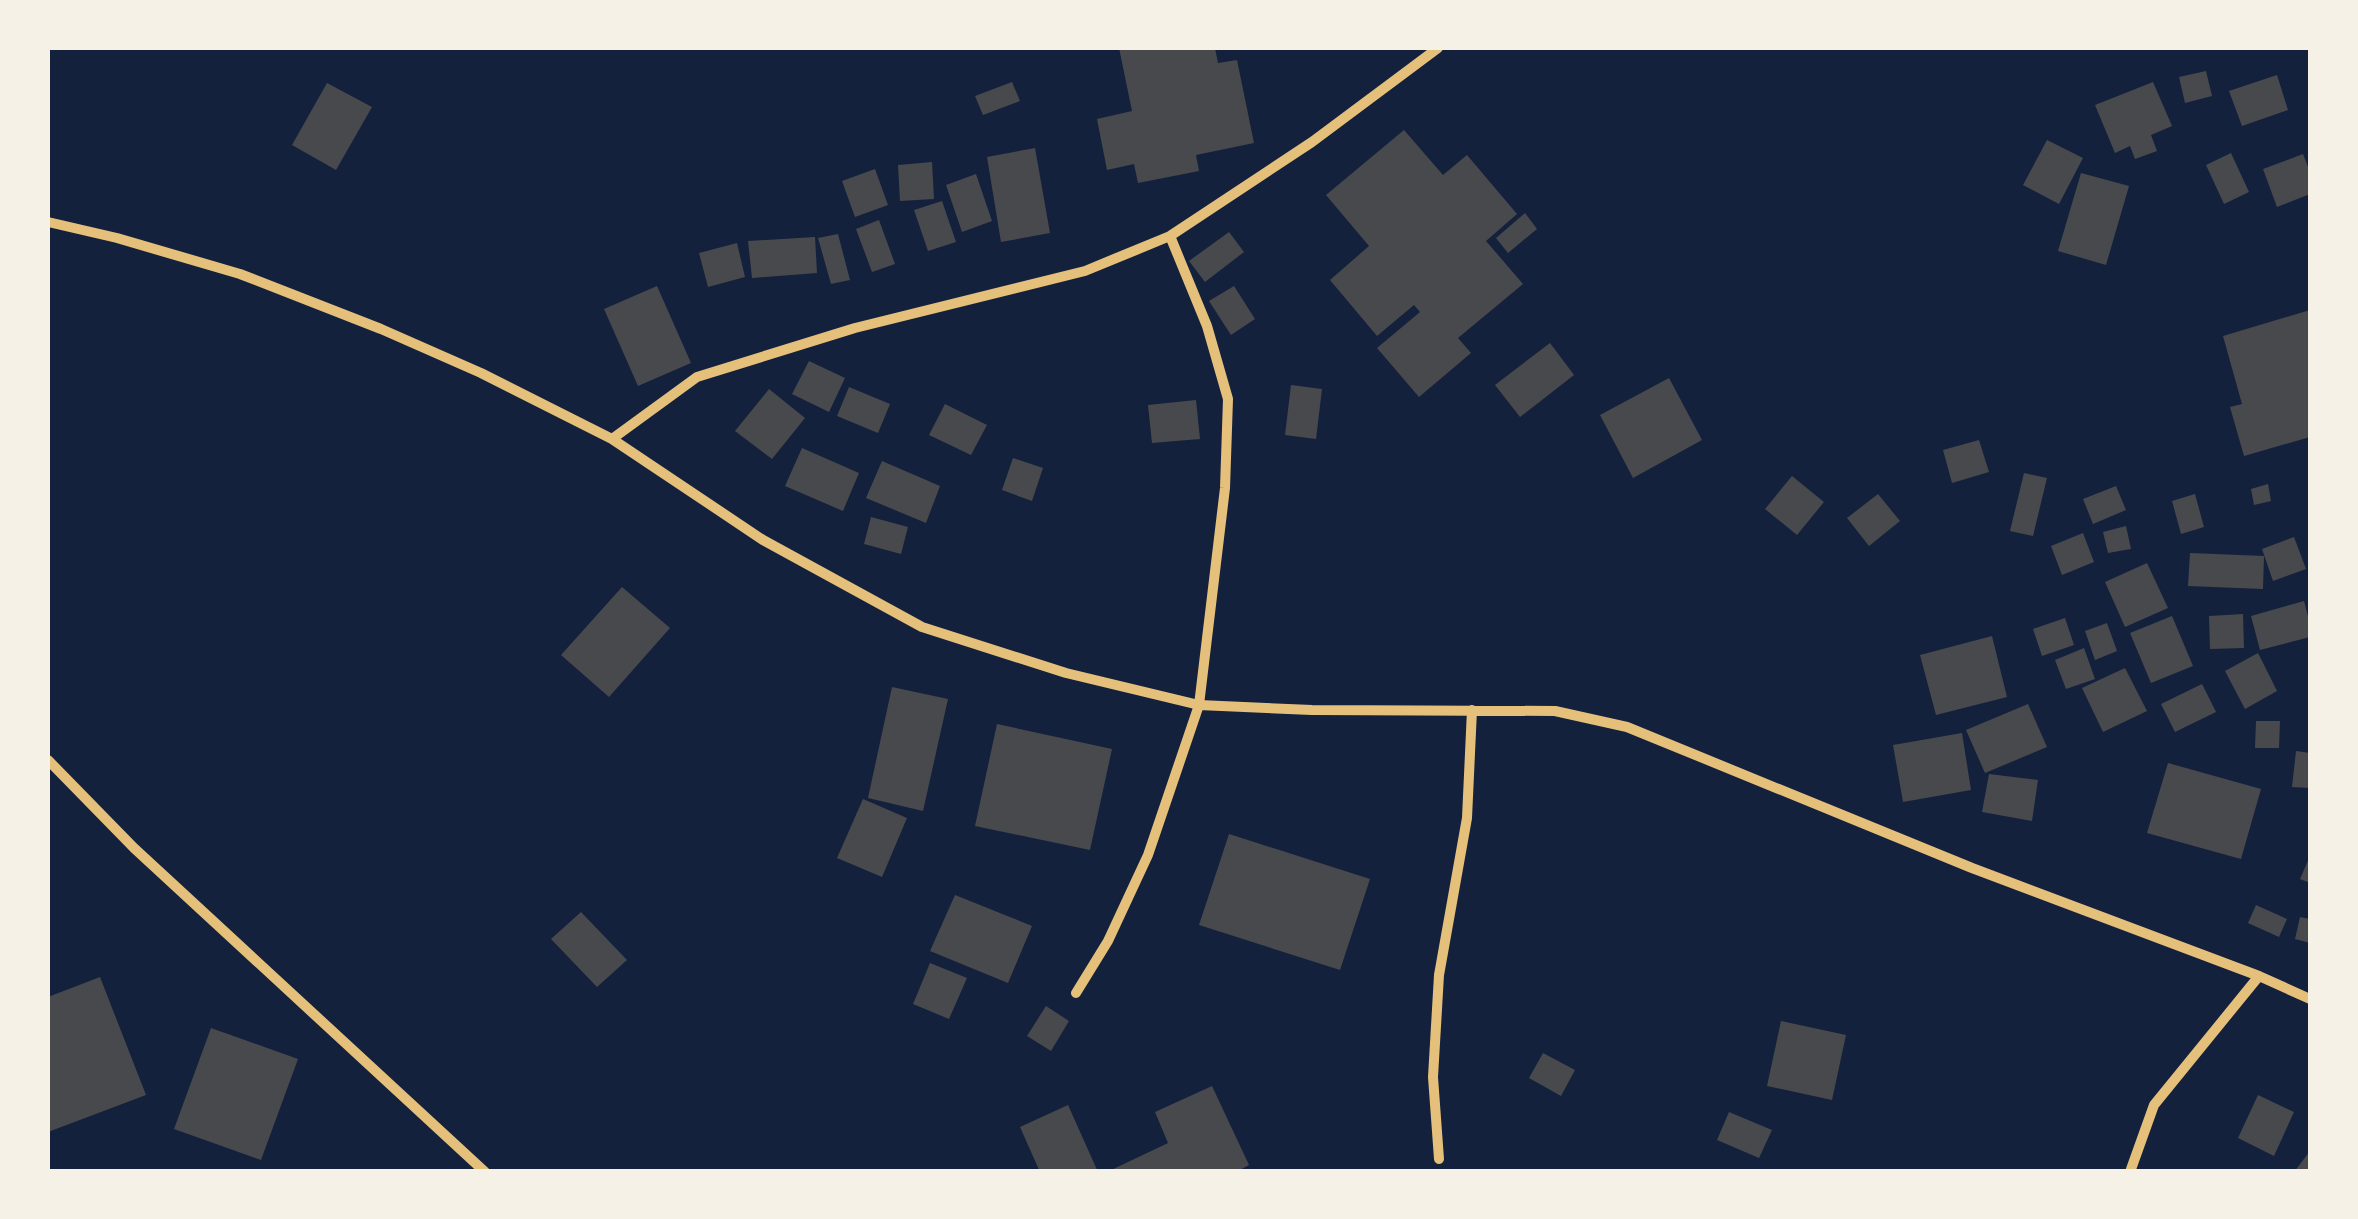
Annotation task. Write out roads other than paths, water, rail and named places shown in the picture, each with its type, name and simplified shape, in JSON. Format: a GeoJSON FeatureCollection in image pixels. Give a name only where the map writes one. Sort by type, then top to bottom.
{"type":"FeatureCollection","features":[{"type":"Feature","properties":{"kind":"street"},"geometry":{"type":"LineString","coordinates":[[612,439],[697,378],[855,328],[1085,270],[1170,236],[1312,142],[1438,48]]}},
{"type":"Feature","properties":{"kind":"street"},"geometry":{"type":"LineString","coordinates":[[48,222],[240,274],[481,373],[612,439],[763,540],[922,627],[1066,673],[1199,705],[1312,710],[1555,711],[1627,728],[1990,875],[2310,998]]}},
{"type":"Feature","properties":{"kind":"street"},"geometry":{"type":"LineString","coordinates":[[1076,994],[1108,941],[1148,855],[1199,705],[1225,488],[1228,399],[1207,326],[1170,236]]}},
{"type":"Feature","properties":{"kind":"street"},"geometry":{"type":"LineString","coordinates":[[1439,1159],[1433,1077],[1440,975],[1467,818],[1472,710]]}},
{"type":"Feature","properties":{"kind":"street"},"geometry":{"type":"LineString","coordinates":[[48,760],[134,848],[485,1172]]}},
{"type":"Feature","properties":{"kind":"street"},"geometry":{"type":"LineString","coordinates":[[2130,1172],[2154,1105],[2259,976]]}}]}
